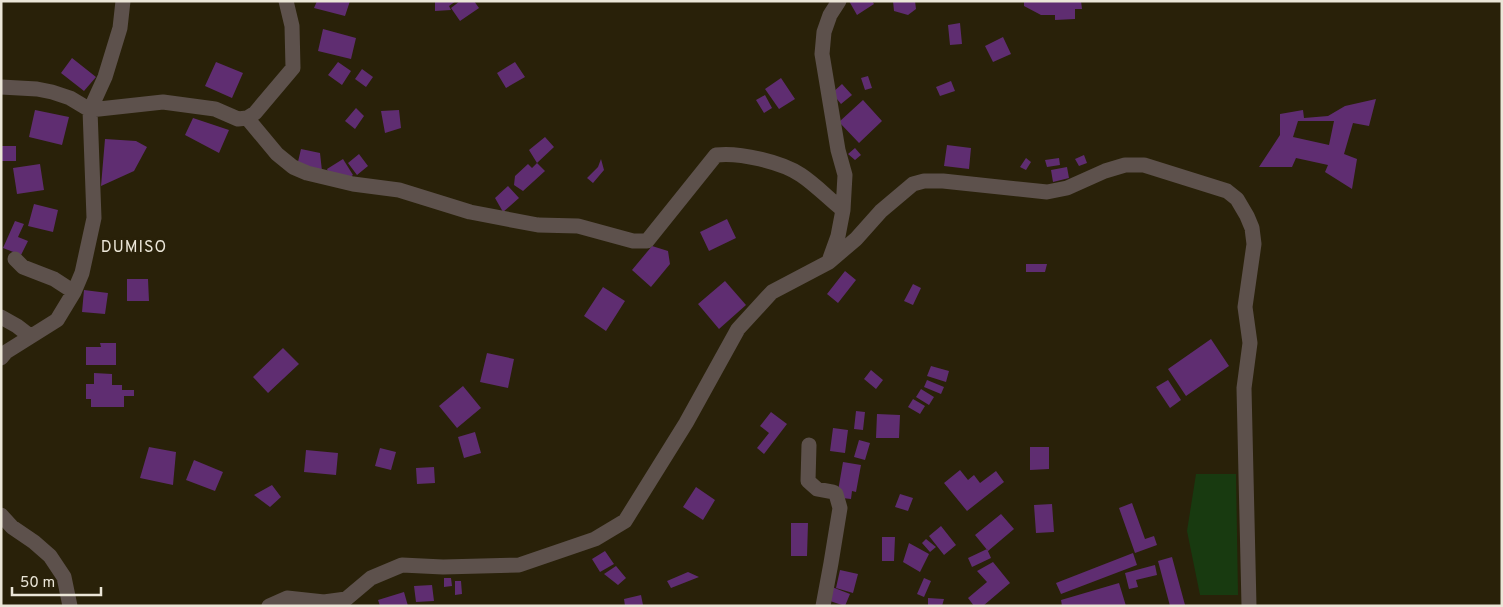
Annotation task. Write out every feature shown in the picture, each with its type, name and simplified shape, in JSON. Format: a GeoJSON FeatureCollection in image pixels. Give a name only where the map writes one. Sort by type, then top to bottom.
{"type":"FeatureCollection","features":[{"type":"Feature","properties":{"kind":"street"},"geometry":{"type":"LineString","coordinates":[[1,358],[6,352],[57,320],[74,292],[82,273],[94,218],[90,110],[104,77],[120,28],[123,1]]}},
{"type":"Feature","properties":{"kind":"street"},"geometry":{"type":"LineString","coordinates":[[1,87],[52,92],[70,98],[90,110],[163,102],[215,109],[238,119],[247,118],[255,113],[293,68],[292,26],[286,1]]}},
{"type":"Feature","properties":{"kind":"street"},"geometry":{"type":"LineString","coordinates":[[829,262],[838,236],[843,210],[844,175],[822,54],[824,32],[830,15],[839,1]]}},
{"type":"Feature","properties":{"kind":"street"},"geometry":{"type":"LineString","coordinates":[[247,118],[277,154],[293,167],[307,173],[360,185],[405,192],[470,212],[538,225],[578,226],[633,241],[647,241],[716,155],[722,154],[738,155],[776,164],[801,175],[843,210]]}},
{"type":"Feature","properties":{"kind":"street"},"geometry":{"type":"LineString","coordinates":[[269,606],[287,598],[324,602],[346,599],[371,578],[402,565],[443,567],[519,565],[595,539],[625,520],[670,450],[738,329],[772,292],[829,262],[856,238],[881,211],[913,184],[943,181],[1047,192],[1067,188],[1105,171],[1125,165],[1144,165],[1227,191],[1237,199],[1249,222],[1254,244],[1245,307],[1250,343],[1244,388],[1249,606]]}},
{"type":"Feature","properties":{"kind":"street"},"geometry":{"type":"LineString","coordinates":[[15,259],[23,267],[54,279],[74,292]]}},
{"type":"Feature","properties":{"kind":"street"},"geometry":{"type":"LineString","coordinates":[[1,317],[30,336]]}},
{"type":"Feature","properties":{"kind":"street"},"geometry":{"type":"LineString","coordinates":[[809,445],[808,481],[817,489],[836,494],[840,508],[823,606]]}},
{"type":"Feature","properties":{"kind":"street"},"geometry":{"type":"LineString","coordinates":[[1,515],[12,527],[50,556],[64,577],[70,606]]}},
{"type":"Feature","properties":{"kind":"green space"},"geometry":{"type":"Polygon","coordinates":[[[1196,474],[1236,474],[1238,595],[1200,595],[1187,531],[1196,474]]]}},
{"type":"Feature","properties":{"kind":"building"},"geometry":{"type":"Polygon","coordinates":[[[317,1],[350,1],[345,16],[314,8],[317,1]]]}},
{"type":"Feature","properties":{"kind":"building"},"geometry":{"type":"Polygon","coordinates":[[[435,1],[456,1],[449,6],[451,10],[435,11],[435,1]]]}},
{"type":"Feature","properties":{"kind":"building"},"geometry":{"type":"Polygon","coordinates":[[[460,1],[474,1],[479,8],[460,21],[451,8],[460,1]]]}},
{"type":"Feature","properties":{"kind":"building"},"geometry":{"type":"Polygon","coordinates":[[[849,1],[872,1],[874,4],[857,15],[849,1]]]}},
{"type":"Feature","properties":{"kind":"building"},"geometry":{"type":"Polygon","coordinates":[[[893,1],[915,1],[916,9],[908,15],[894,11],[893,1]]]}},
{"type":"Feature","properties":{"kind":"building"},"geometry":{"type":"Polygon","coordinates":[[[1024,1],[1081,1],[1082,9],[1075,9],[1075,19],[1055,20],[1055,15],[1041,15],[1024,6],[1024,1]]]}},
{"type":"Feature","properties":{"kind":"building"},"geometry":{"type":"Polygon","coordinates":[[[960,23],[962,44],[950,45],[948,25],[960,23]]]}},
{"type":"Feature","properties":{"kind":"building"},"geometry":{"type":"Polygon","coordinates":[[[323,29],[356,38],[351,59],[318,51],[323,29]]]}},
{"type":"Feature","properties":{"kind":"building"},"geometry":{"type":"Polygon","coordinates":[[[1003,37],[1011,54],[993,62],[985,46],[1003,37]]]}},
{"type":"Feature","properties":{"kind":"building"},"geometry":{"type":"Polygon","coordinates":[[[72,58],[96,77],[84,91],[61,73],[72,58]]]}},
{"type":"Feature","properties":{"kind":"building"},"geometry":{"type":"Polygon","coordinates":[[[216,62],[243,73],[232,98],[205,86],[216,62]]]}},
{"type":"Feature","properties":{"kind":"building"},"geometry":{"type":"Polygon","coordinates":[[[338,62],[351,71],[342,85],[328,75],[338,62]]]}},
{"type":"Feature","properties":{"kind":"building"},"geometry":{"type":"Polygon","coordinates":[[[515,62],[525,77],[506,88],[497,73],[515,62]]]}},
{"type":"Feature","properties":{"kind":"building"},"geometry":{"type":"Polygon","coordinates":[[[362,69],[373,77],[366,87],[355,79],[362,69]]]}},
{"type":"Feature","properties":{"kind":"building"},"geometry":{"type":"Polygon","coordinates":[[[868,76],[872,88],[865,90],[861,78],[868,76]]]}},
{"type":"Feature","properties":{"kind":"building"},"geometry":{"type":"Polygon","coordinates":[[[781,78],[795,99],[779,109],[765,89],[781,78]]]}},
{"type":"Feature","properties":{"kind":"building"},"geometry":{"type":"Polygon","coordinates":[[[951,81],[955,91],[940,96],[936,87],[951,81]]]}},
{"type":"Feature","properties":{"kind":"building"},"geometry":{"type":"Polygon","coordinates":[[[842,84],[852,95],[841,104],[832,93],[842,84]]]}},
{"type":"Feature","properties":{"kind":"building"},"geometry":{"type":"Polygon","coordinates":[[[765,95],[772,108],[764,113],[756,100],[765,95]]]}},
{"type":"Feature","properties":{"kind":"building"},"geometry":{"type":"Polygon","coordinates":[[[1376,99],[1369,126],[1353,123],[1344,154],[1357,159],[1352,189],[1325,172],[1328,165],[1296,158],[1292,167],[1259,167],[1280,135],[1280,114],[1303,110],[1304,118],[1328,116],[1345,106],[1376,99]],[[1298,121],[1293,137],[1329,145],[1334,121],[1298,121]]]}},
{"type":"Feature","properties":{"kind":"building"},"geometry":{"type":"Polygon","coordinates":[[[863,100],[882,121],[859,143],[839,122],[863,100]]]}},
{"type":"Feature","properties":{"kind":"building"},"geometry":{"type":"Polygon","coordinates":[[[356,108],[364,116],[355,129],[345,121],[356,108]]]}},
{"type":"Feature","properties":{"kind":"building"},"geometry":{"type":"Polygon","coordinates":[[[35,110],[69,117],[62,145],[29,137],[35,110]]]}},
{"type":"Feature","properties":{"kind":"building"},"geometry":{"type":"Polygon","coordinates":[[[399,110],[401,128],[385,133],[381,111],[399,110]]]}},
{"type":"Feature","properties":{"kind":"building"},"geometry":{"type":"Polygon","coordinates":[[[193,118],[229,130],[219,153],[185,135],[193,118]]]}},
{"type":"Feature","properties":{"kind":"building"},"geometry":{"type":"Polygon","coordinates":[[[545,137],[554,147],[537,163],[529,150],[545,137]]]}},
{"type":"Feature","properties":{"kind":"building"},"geometry":{"type":"Polygon","coordinates":[[[105,139],[136,141],[147,147],[134,171],[101,186],[105,139]]]}},
{"type":"Feature","properties":{"kind":"building"},"geometry":{"type":"Polygon","coordinates":[[[947,145],[971,148],[969,169],[944,166],[947,145]]]}},
{"type":"Feature","properties":{"kind":"building"},"geometry":{"type":"Polygon","coordinates":[[[1,146],[16,146],[16,161],[1,161],[1,146]]]}},
{"type":"Feature","properties":{"kind":"building"},"geometry":{"type":"Polygon","coordinates":[[[855,148],[861,155],[855,160],[848,154],[855,148]]]}},
{"type":"Feature","properties":{"kind":"building"},"geometry":{"type":"Polygon","coordinates":[[[301,149],[320,153],[322,171],[297,166],[301,149]]]}},
{"type":"Feature","properties":{"kind":"building"},"geometry":{"type":"Polygon","coordinates":[[[359,154],[368,166],[357,175],[348,163],[359,154]]]}},
{"type":"Feature","properties":{"kind":"building"},"geometry":{"type":"Polygon","coordinates":[[[1084,155],[1087,163],[1079,166],[1075,159],[1084,155]]]}},
{"type":"Feature","properties":{"kind":"building"},"geometry":{"type":"Polygon","coordinates":[[[1026,158],[1031,162],[1026,170],[1020,167],[1026,158]]]}},
{"type":"Feature","properties":{"kind":"building"},"geometry":{"type":"Polygon","coordinates":[[[1059,158],[1060,165],[1047,167],[1045,160],[1059,158]]]}},
{"type":"Feature","properties":{"kind":"building"},"geometry":{"type":"Polygon","coordinates":[[[343,159],[353,175],[346,180],[329,174],[327,169],[343,159]]]}},
{"type":"Feature","properties":{"kind":"building"},"geometry":{"type":"Polygon","coordinates":[[[601,159],[604,170],[593,183],[587,178],[598,167],[601,159]]]}},
{"type":"Feature","properties":{"kind":"building"},"geometry":{"type":"Polygon","coordinates":[[[537,163],[545,171],[523,191],[514,185],[515,176],[528,164],[532,168],[537,163]]]}},
{"type":"Feature","properties":{"kind":"building"},"geometry":{"type":"Polygon","coordinates":[[[40,164],[44,190],[17,194],[13,168],[40,164]]]}},
{"type":"Feature","properties":{"kind":"building"},"geometry":{"type":"Polygon","coordinates":[[[1067,167],[1069,178],[1053,182],[1051,170],[1067,167]]]}},
{"type":"Feature","properties":{"kind":"building"},"geometry":{"type":"Polygon","coordinates":[[[508,186],[519,198],[503,212],[495,198],[508,186]]]}},
{"type":"Feature","properties":{"kind":"building"},"geometry":{"type":"Polygon","coordinates":[[[34,204],[58,210],[53,232],[28,226],[34,204]]]}},
{"type":"Feature","properties":{"kind":"building"},"geometry":{"type":"Polygon","coordinates":[[[727,219],[736,238],[709,251],[700,232],[727,219]]]}},
{"type":"Feature","properties":{"kind":"building"},"geometry":{"type":"Polygon","coordinates":[[[15,221],[24,224],[18,237],[28,241],[21,255],[3,248],[15,221]]]}},
{"type":"Feature","properties":{"kind":"building"},"geometry":{"type":"Polygon","coordinates":[[[652,246],[668,251],[670,264],[651,287],[632,270],[652,246]]]}},
{"type":"Feature","properties":{"kind":"building"},"geometry":{"type":"Polygon","coordinates":[[[1026,264],[1047,264],[1045,272],[1026,272],[1026,264]]]}},
{"type":"Feature","properties":{"kind":"building"},"geometry":{"type":"Polygon","coordinates":[[[845,271],[856,280],[838,303],[827,294],[845,271]]]}},
{"type":"Feature","properties":{"kind":"building"},"geometry":{"type":"Polygon","coordinates":[[[127,279],[148,279],[149,301],[127,301],[127,279]]]}},
{"type":"Feature","properties":{"kind":"building"},"geometry":{"type":"Polygon","coordinates":[[[725,281],[746,305],[719,329],[698,304],[725,281]]]}},
{"type":"Feature","properties":{"kind":"building"},"geometry":{"type":"Polygon","coordinates":[[[913,284],[921,288],[913,305],[904,301],[913,284]]]}},
{"type":"Feature","properties":{"kind":"building"},"geometry":{"type":"Polygon","coordinates":[[[603,287],[625,301],[606,331],[584,316],[603,287]]]}},
{"type":"Feature","properties":{"kind":"building"},"geometry":{"type":"Polygon","coordinates":[[[84,290],[108,293],[105,314],[82,312],[84,290]]]}},
{"type":"Feature","properties":{"kind":"building"},"geometry":{"type":"Polygon","coordinates":[[[1211,339],[1229,366],[1186,396],[1168,369],[1211,339]]]}},
{"type":"Feature","properties":{"kind":"building"},"geometry":{"type":"Polygon","coordinates":[[[100,343],[116,343],[116,365],[86,365],[86,347],[101,347],[100,343]]]}},
{"type":"Feature","properties":{"kind":"building"},"geometry":{"type":"Polygon","coordinates":[[[283,348],[299,364],[268,393],[253,377],[283,348]]]}},
{"type":"Feature","properties":{"kind":"building"},"geometry":{"type":"Polygon","coordinates":[[[487,353],[514,359],[508,388],[480,382],[487,353]]]}},
{"type":"Feature","properties":{"kind":"building"},"geometry":{"type":"Polygon","coordinates":[[[931,366],[949,371],[946,382],[927,376],[931,366]]]}},
{"type":"Feature","properties":{"kind":"building"},"geometry":{"type":"Polygon","coordinates":[[[871,370],[883,380],[876,389],[864,379],[871,370]]]}},
{"type":"Feature","properties":{"kind":"building"},"geometry":{"type":"Polygon","coordinates":[[[94,373],[112,374],[112,385],[122,385],[122,390],[134,390],[134,396],[124,396],[124,407],[91,407],[91,399],[86,399],[86,384],[94,384],[94,373]]]}},
{"type":"Feature","properties":{"kind":"building"},"geometry":{"type":"Polygon","coordinates":[[[927,380],[944,387],[941,394],[924,387],[927,380]]]}},
{"type":"Feature","properties":{"kind":"building"},"geometry":{"type":"Polygon","coordinates":[[[1168,380],[1181,400],[1170,408],[1156,387],[1168,380]]]}},
{"type":"Feature","properties":{"kind":"building"},"geometry":{"type":"Polygon","coordinates":[[[463,386],[481,408],[457,428],[439,406],[463,386]]]}},
{"type":"Feature","properties":{"kind":"building"},"geometry":{"type":"Polygon","coordinates":[[[921,389],[934,397],[929,405],[916,397],[921,389]]]}},
{"type":"Feature","properties":{"kind":"building"},"geometry":{"type":"Polygon","coordinates":[[[913,399],[925,406],[920,414],[908,407],[913,399]]]}},
{"type":"Feature","properties":{"kind":"building"},"geometry":{"type":"Polygon","coordinates":[[[856,411],[865,412],[863,430],[854,429],[856,411]]]}},
{"type":"Feature","properties":{"kind":"building"},"geometry":{"type":"Polygon","coordinates":[[[771,412],[787,424],[764,454],[757,448],[769,433],[760,426],[771,412]]]}},
{"type":"Feature","properties":{"kind":"building"},"geometry":{"type":"Polygon","coordinates":[[[877,414],[900,415],[899,438],[876,438],[877,414]]]}},
{"type":"Feature","properties":{"kind":"building"},"geometry":{"type":"Polygon","coordinates":[[[833,428],[848,430],[845,453],[830,451],[833,428]]]}},
{"type":"Feature","properties":{"kind":"building"},"geometry":{"type":"Polygon","coordinates":[[[475,432],[481,453],[464,458],[458,437],[475,432]]]}},
{"type":"Feature","properties":{"kind":"building"},"geometry":{"type":"Polygon","coordinates":[[[859,440],[870,443],[865,460],[854,457],[859,440]]]}},
{"type":"Feature","properties":{"kind":"building"},"geometry":{"type":"Polygon","coordinates":[[[149,447],[176,452],[173,485],[140,478],[149,447]]]}},
{"type":"Feature","properties":{"kind":"building"},"geometry":{"type":"Polygon","coordinates":[[[1030,447],[1049,447],[1049,469],[1030,470],[1030,447]]]}},
{"type":"Feature","properties":{"kind":"building"},"geometry":{"type":"Polygon","coordinates":[[[380,448],[396,452],[391,470],[375,466],[380,448]]]}},
{"type":"Feature","properties":{"kind":"building"},"geometry":{"type":"Polygon","coordinates":[[[306,450],[338,453],[336,475],[304,472],[306,450]]]}},
{"type":"Feature","properties":{"kind":"building"},"geometry":{"type":"Polygon","coordinates":[[[194,460],[223,472],[215,491],[186,480],[194,460]]]}},
{"type":"Feature","properties":{"kind":"building"},"geometry":{"type":"Polygon","coordinates":[[[843,462],[861,465],[856,492],[852,491],[851,499],[842,498],[838,491],[843,462]]]}},
{"type":"Feature","properties":{"kind":"building"},"geometry":{"type":"Polygon","coordinates":[[[434,467],[435,483],[417,484],[416,468],[434,467]]]}},
{"type":"Feature","properties":{"kind":"building"},"geometry":{"type":"Polygon","coordinates":[[[960,470],[968,480],[974,475],[980,483],[996,471],[1004,482],[967,511],[944,483],[960,470]]]}},
{"type":"Feature","properties":{"kind":"building"},"geometry":{"type":"Polygon","coordinates":[[[272,485],[281,497],[270,507],[254,495],[272,485]]]}},
{"type":"Feature","properties":{"kind":"building"},"geometry":{"type":"Polygon","coordinates":[[[696,487],[715,500],[703,520],[683,507],[696,487]]]}},
{"type":"Feature","properties":{"kind":"building"},"geometry":{"type":"Polygon","coordinates":[[[900,494],[913,498],[908,511],[895,507],[900,494]]]}},
{"type":"Feature","properties":{"kind":"building"},"geometry":{"type":"Polygon","coordinates":[[[1132,503],[1145,539],[1154,536],[1157,545],[1135,553],[1119,508],[1132,503]]]}},
{"type":"Feature","properties":{"kind":"building"},"geometry":{"type":"Polygon","coordinates":[[[1052,504],[1054,532],[1036,533],[1034,505],[1052,504]]]}},
{"type":"Feature","properties":{"kind":"building"},"geometry":{"type":"Polygon","coordinates":[[[1001,514],[1014,529],[988,551],[975,535],[1001,514]]]}},
{"type":"Feature","properties":{"kind":"building"},"geometry":{"type":"Polygon","coordinates":[[[791,523],[808,523],[807,556],[791,556],[791,523]]]}},
{"type":"Feature","properties":{"kind":"building"},"geometry":{"type":"Polygon","coordinates":[[[941,526],[956,545],[944,555],[929,536],[941,526]]]}},
{"type":"Feature","properties":{"kind":"building"},"geometry":{"type":"Polygon","coordinates":[[[882,537],[895,537],[894,561],[882,561],[882,537]]]}},
{"type":"Feature","properties":{"kind":"building"},"geometry":{"type":"Polygon","coordinates":[[[926,539],[936,547],[930,552],[922,543],[926,539]]]}},
{"type":"Feature","properties":{"kind":"building"},"geometry":{"type":"Polygon","coordinates":[[[909,543],[929,554],[920,572],[903,562],[909,543]]]}},
{"type":"Feature","properties":{"kind":"building"},"geometry":{"type":"Polygon","coordinates":[[[987,549],[991,558],[972,567],[968,558],[987,549]]]}},
{"type":"Feature","properties":{"kind":"building"},"geometry":{"type":"Polygon","coordinates":[[[605,551],[614,564],[600,572],[592,559],[605,551]]]}},
{"type":"Feature","properties":{"kind":"building"},"geometry":{"type":"Polygon","coordinates":[[[1133,553],[1137,565],[1061,594],[1056,583],[1133,553]]]}},
{"type":"Feature","properties":{"kind":"building"},"geometry":{"type":"Polygon","coordinates":[[[1172,557],[1185,605],[1182,606],[1170,606],[1158,561],[1172,557]]]}},
{"type":"Feature","properties":{"kind":"building"},"geometry":{"type":"Polygon","coordinates":[[[993,562],[1010,583],[983,606],[974,606],[968,598],[987,582],[977,571],[993,562]]]}},
{"type":"Feature","properties":{"kind":"building"},"geometry":{"type":"Polygon","coordinates":[[[1155,565],[1157,575],[1136,580],[1138,587],[1129,589],[1125,573],[1155,565]]]}},
{"type":"Feature","properties":{"kind":"building"},"geometry":{"type":"Polygon","coordinates":[[[616,566],[626,578],[618,585],[604,574],[616,566]]]}},
{"type":"Feature","properties":{"kind":"building"},"geometry":{"type":"Polygon","coordinates":[[[840,570],[858,574],[853,593],[836,588],[840,570]]]}},
{"type":"Feature","properties":{"kind":"building"},"geometry":{"type":"Polygon","coordinates":[[[688,572],[699,577],[671,588],[667,581],[688,572]]]}},
{"type":"Feature","properties":{"kind":"building"},"geometry":{"type":"Polygon","coordinates":[[[444,578],[451,578],[452,586],[444,587],[444,578]]]}},
{"type":"Feature","properties":{"kind":"building"},"geometry":{"type":"Polygon","coordinates":[[[924,578],[931,581],[924,597],[917,594],[924,578]]]}},
{"type":"Feature","properties":{"kind":"building"},"geometry":{"type":"Polygon","coordinates":[[[455,581],[461,581],[462,594],[455,595],[455,581]]]}},
{"type":"Feature","properties":{"kind":"building"},"geometry":{"type":"Polygon","coordinates":[[[1119,583],[1126,606],[1062,606],[1061,600],[1119,583]]]}},
{"type":"Feature","properties":{"kind":"building"},"geometry":{"type":"Polygon","coordinates":[[[432,585],[434,601],[416,602],[414,586],[432,585]]]}},
{"type":"Feature","properties":{"kind":"building"},"geometry":{"type":"Polygon","coordinates":[[[832,587],[850,594],[845,606],[827,600],[832,587]]]}},
{"type":"Feature","properties":{"kind":"building"},"geometry":{"type":"Polygon","coordinates":[[[404,592],[408,606],[380,606],[378,600],[404,592]]]}},
{"type":"Feature","properties":{"kind":"building"},"geometry":{"type":"Polygon","coordinates":[[[641,595],[643,605],[625,606],[624,599],[641,595]]]}},
{"type":"Feature","properties":{"kind":"building"},"geometry":{"type":"Polygon","coordinates":[[[928,598],[944,599],[942,606],[928,606],[928,598]]]}},
{"type":"Feature","properties":{"kind":"district","name":"DUMISO"},"geometry":{"type":"Point","coordinates":[134,248]}}]}
